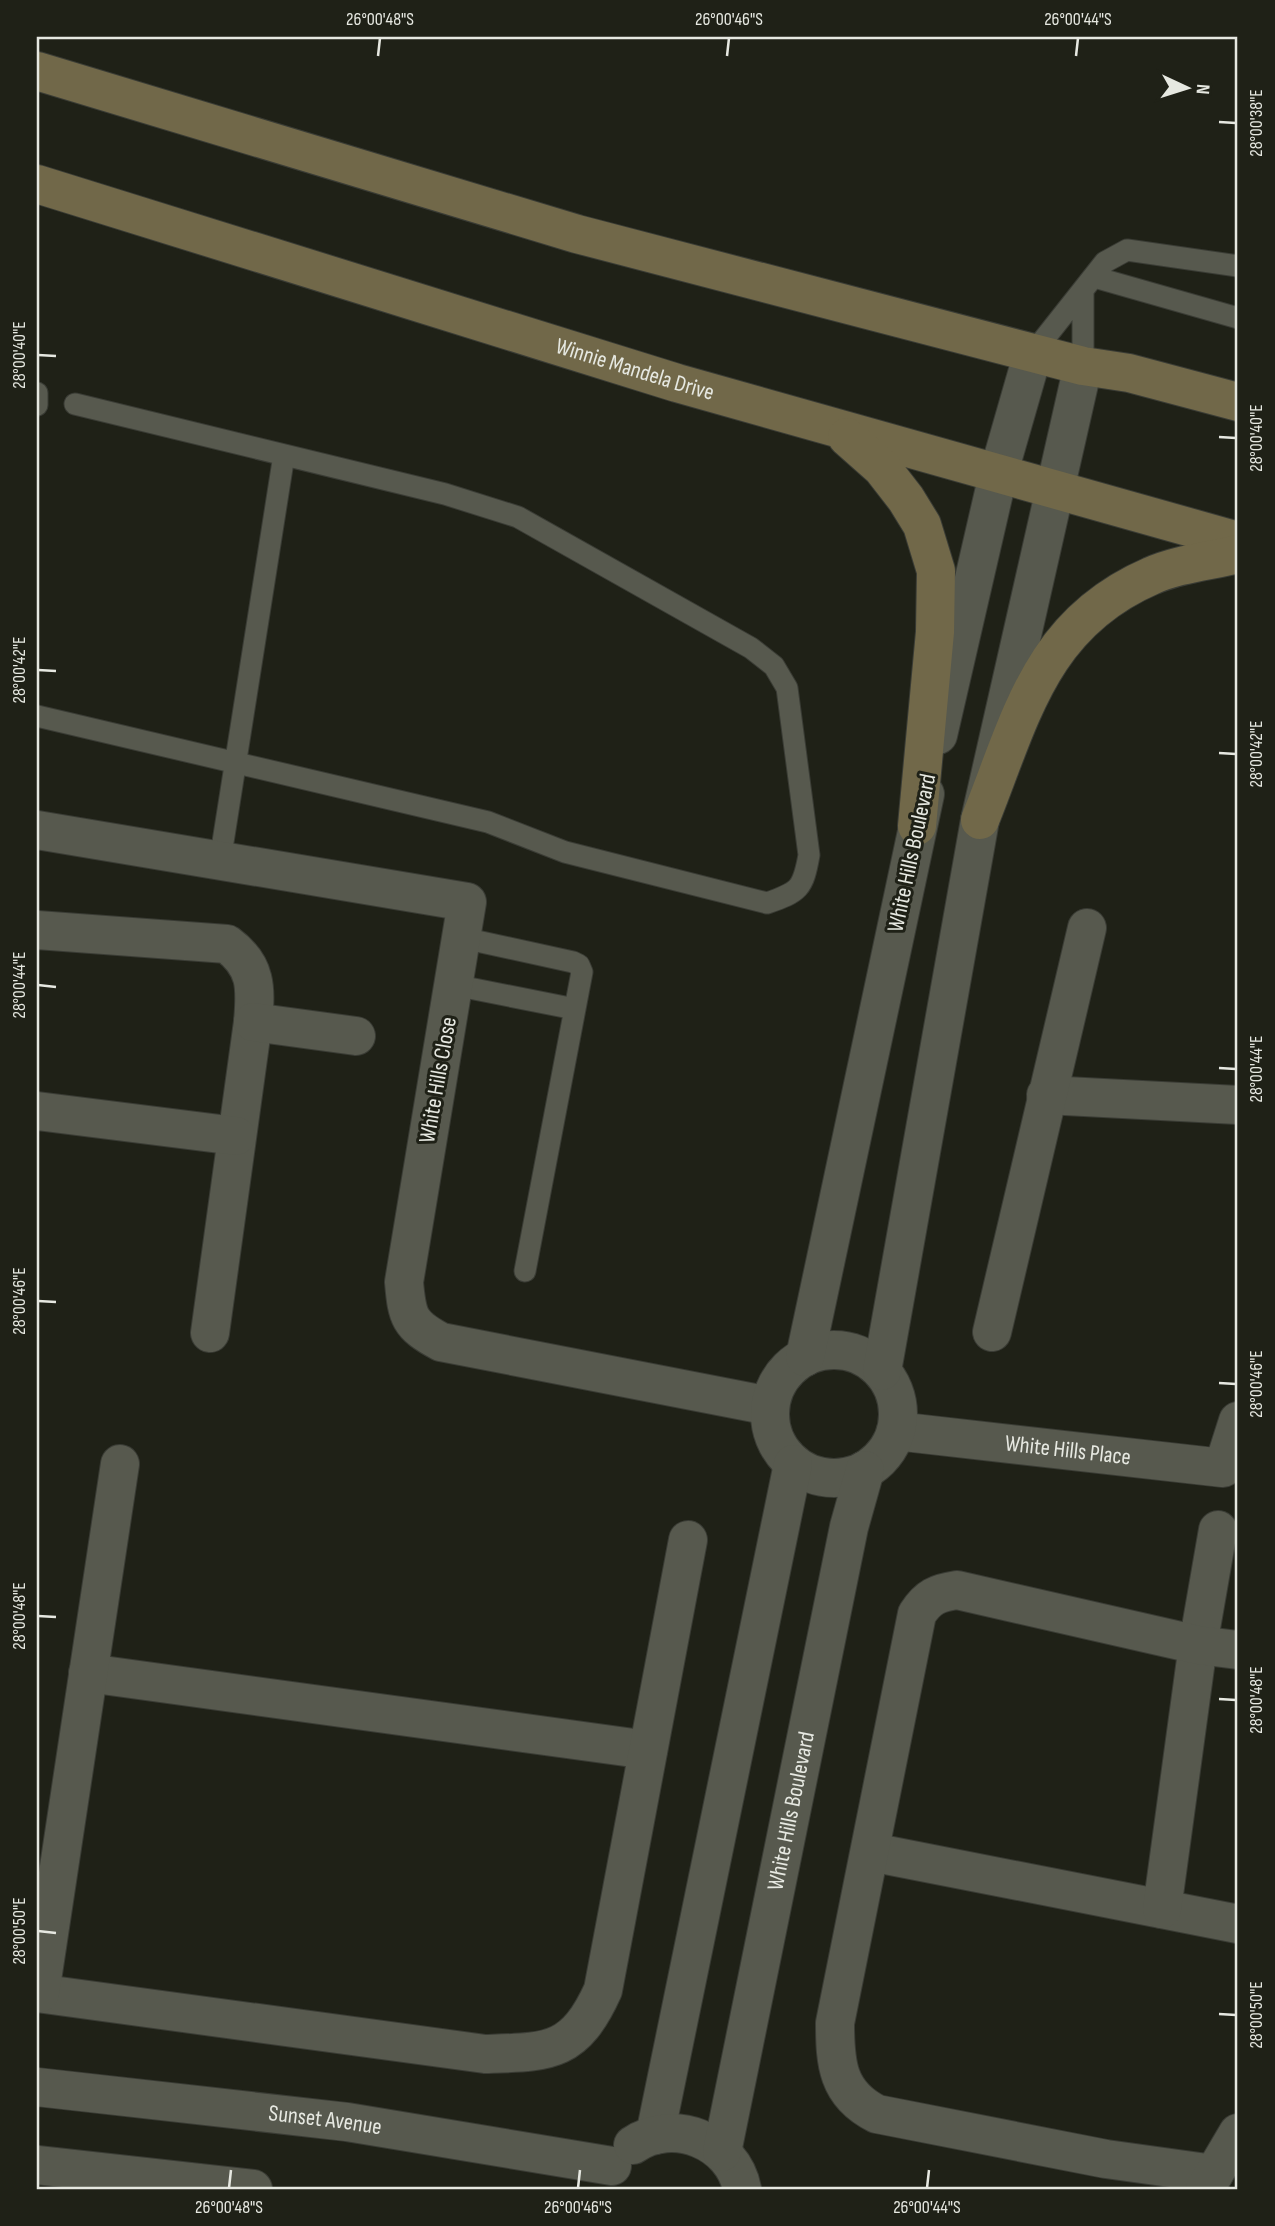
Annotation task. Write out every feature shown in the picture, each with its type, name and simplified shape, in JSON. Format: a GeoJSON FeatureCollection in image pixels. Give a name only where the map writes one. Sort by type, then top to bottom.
{"type":"FeatureCollection","features":[{"type":"Feature","properties":{"kind":"main road"},"geometry":{"type":"LineString","coordinates":[[37,71],[577,234],[1083,366],[1129,373],[1238,402]]}},
{"type":"Feature","properties":{"kind":"main road","name":"Winnie Mandela Drive"},"geometry":{"type":"LineString","coordinates":[[37,184],[664,379],[1238,541]]}},
{"type":"Feature","properties":{"kind":"main road"},"geometry":{"type":"LineString","coordinates":[[841,431],[882,468],[906,499],[922,525],[936,571],[934,632],[917,826]]}},
{"type":"Feature","properties":{"kind":"main road"},"geometry":{"type":"LineString","coordinates":[[980,820],[1038,677],[1056,648],[1087,614],[1112,596],[1153,575],[1238,554]]}},
{"type":"Feature","properties":{"kind":"street","name":"White Hills Boulevard"},"geometry":{"type":"LineString","coordinates":[[805,1357],[917,826],[998,475],[1033,353]]}},
{"type":"Feature","properties":{"kind":"street"},"geometry":{"type":"LineString","coordinates":[[882,1371],[980,820],[1083,366]]}},
{"type":"Feature","properties":{"kind":"street","name":"White Hills Close"},"geometry":{"type":"LineString","coordinates":[[37,830],[467,902],[404,1282],[406,1311],[418,1330],[441,1342],[770,1406]]}},
{"type":"Feature","properties":{"kind":"street"},"geometry":{"type":"LineString","coordinates":[[992,1332],[1087,928]]}},
{"type":"Feature","properties":{"kind":"street"},"geometry":{"type":"LineString","coordinates":[[37,930],[227,944],[240,954],[254,975],[253,1022],[209,1333]]}},
{"type":"Feature","properties":{"kind":"street"},"geometry":{"type":"LineString","coordinates":[[253,1022],[356,1036]]}},
{"type":"Feature","properties":{"kind":"street"},"geometry":{"type":"LineString","coordinates":[[1046,1095],[1238,1104]]}},
{"type":"Feature","properties":{"kind":"street"},"geometry":{"type":"LineString","coordinates":[[37,1111],[236,1136]]}},
{"type":"Feature","properties":{"kind":"street"},"geometry":{"type":"LineString","coordinates":[[825,1350],[845,1350],[865,1357],[882,1371],[893,1388],[898,1409],[896,1431],[887,1450],[854,1476],[833,1479],[811,1475],[793,1464],[779,1448],[771,1427],[770,1406],[776,1386],[788,1369],[805,1357],[825,1350]]}},
{"type":"Feature","properties":{"kind":"street"},"geometry":{"type":"LineString","coordinates":[[1231,1470],[1238,1421]]}},
{"type":"Feature","properties":{"kind":"street","name":"White Hills Place"},"geometry":{"type":"LineString","coordinates":[[896,1431],[1231,1470]]}},
{"type":"Feature","properties":{"kind":"street"},"geometry":{"type":"LineString","coordinates":[[120,1464],[38,1993],[485,2054],[540,2052],[563,2043],[582,2029],[603,1990],[688,1540]]}},
{"type":"Feature","properties":{"kind":"street"},"geometry":{"type":"LineString","coordinates":[[655,2135],[793,1464]]}},
{"type":"Feature","properties":{"kind":"street","name":"White Hills Boulevard"},"geometry":{"type":"LineString","coordinates":[[722,2152],[849,1527],[864,1470]]}},
{"type":"Feature","properties":{"kind":"street"},"geometry":{"type":"LineString","coordinates":[[1163,1909],[1198,1645],[1218,1530]]}},
{"type":"Feature","properties":{"kind":"street"},"geometry":{"type":"LineString","coordinates":[[1238,1650],[1198,1645],[990,1596],[957,1590],[936,1593],[917,1614],[835,2023],[835,2062],[845,2085],[863,2107],[877,2114],[1210,2182],[1238,2133]]}},
{"type":"Feature","properties":{"kind":"street"},"geometry":{"type":"LineString","coordinates":[[88,1673],[648,1750]]}},
{"type":"Feature","properties":{"kind":"street"},"geometry":{"type":"LineString","coordinates":[[871,1852],[1238,1924]]}},
{"type":"Feature","properties":{"kind":"street","name":"Sunset Avenue"},"geometry":{"type":"LineString","coordinates":[[37,2087],[346,2122],[608,2178]]}},
{"type":"Feature","properties":{"kind":"street"},"geometry":{"type":"LineString","coordinates":[[608,2178],[624,2152],[655,2135],[691,2135],[722,2152],[733,2166],[742,2189]]}},
{"type":"Feature","properties":{"kind":"street"},"geometry":{"type":"LineString","coordinates":[[37,2165],[253,2189]]}},
{"type":"Feature","properties":{"kind":"lane"},"geometry":{"type":"LineString","coordinates":[[1033,353],[1105,262],[1127,250],[1238,266]]}},
{"type":"Feature","properties":{"kind":"lane"},"geometry":{"type":"LineString","coordinates":[[1088,284],[1238,318]]}},
{"type":"Feature","properties":{"kind":"lane"},"geometry":{"type":"LineString","coordinates":[[1083,366],[1088,284]]}},
{"type":"Feature","properties":{"kind":"lane"},"geometry":{"type":"LineString","coordinates":[[37,393],[37,405]]}},
{"type":"Feature","properties":{"kind":"lane"},"geometry":{"type":"LineString","coordinates":[[37,716],[488,822],[565,852],[767,903],[796,893],[805,877],[809,855],[787,688],[774,666],[751,648],[518,517],[445,494],[75,404]]}},
{"type":"Feature","properties":{"kind":"lane"},"geometry":{"type":"LineString","coordinates":[[220,861],[284,455]]}},
{"type":"Feature","properties":{"kind":"lane"},"geometry":{"type":"LineString","coordinates":[[463,938],[579,965],[582,972],[526,1271]]}},
{"type":"Feature","properties":{"kind":"lane"},"geometry":{"type":"LineString","coordinates":[[454,985],[575,1009]]}}]}
